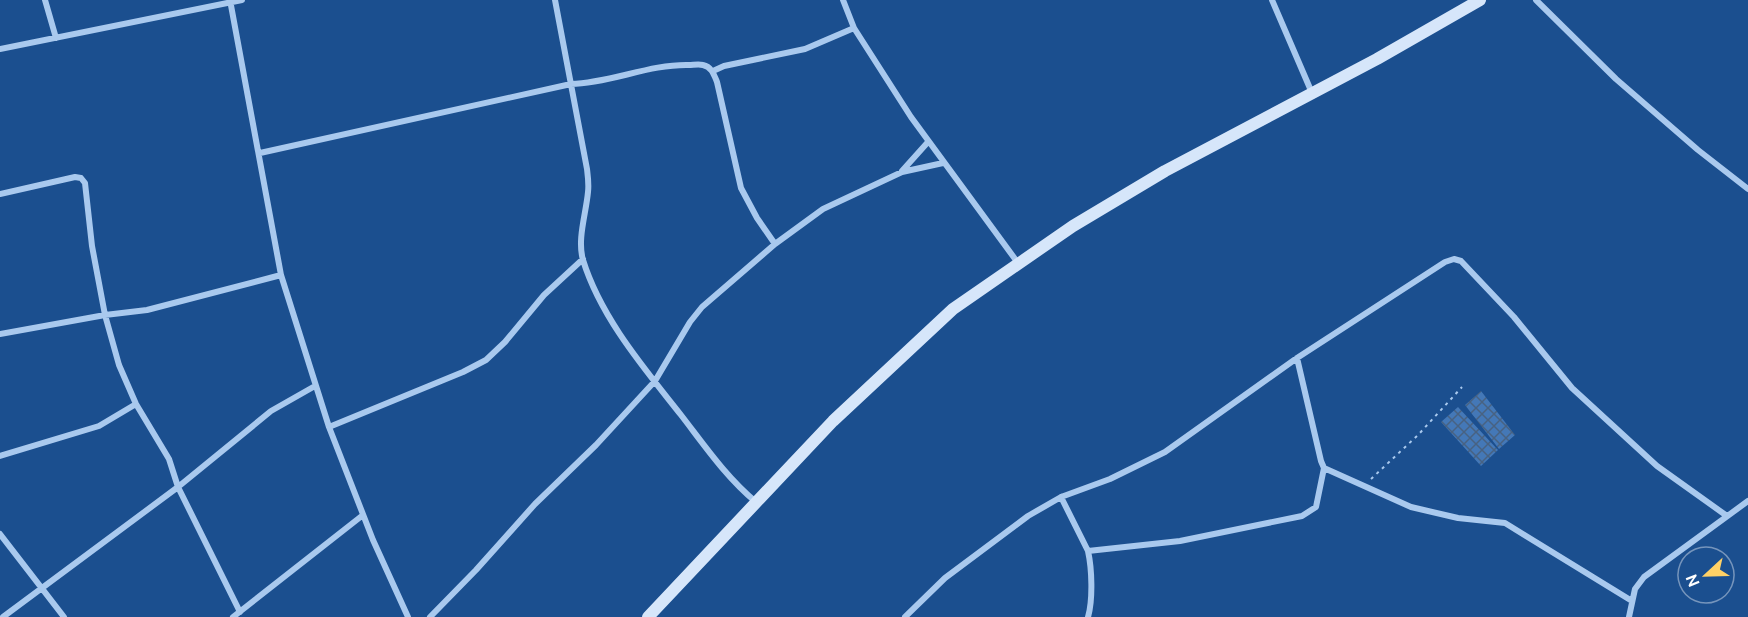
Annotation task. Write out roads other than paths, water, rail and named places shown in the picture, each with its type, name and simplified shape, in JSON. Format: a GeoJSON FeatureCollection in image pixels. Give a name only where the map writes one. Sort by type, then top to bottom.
{"type":"FeatureCollection","features":[{"type":"Feature","properties":{"kind":"street"},"geometry":{"type":"LineString","coordinates":[[45,0],[56,38]]}},
{"type":"Feature","properties":{"kind":"street"},"geometry":{"type":"LineString","coordinates":[[0,49],[242,0]]}},
{"type":"Feature","properties":{"kind":"street"},"geometry":{"type":"LineString","coordinates":[[555,0],[587,169],[589,189],[581,240],[583,259],[615,327],[733,483],[756,502]]}},
{"type":"Feature","properties":{"kind":"street"},"geometry":{"type":"LineString","coordinates":[[843,0],[854,28],[928,142],[1018,262]]}},
{"type":"Feature","properties":{"kind":"street"},"geometry":{"type":"LineString","coordinates":[[1272,0],[1312,93]]}},
{"type":"Feature","properties":{"kind":"street"},"geometry":{"type":"LineString","coordinates":[[648,617],[833,421],[953,309],[1073,226],[1165,171],[1480,0]]}},
{"type":"Feature","properties":{"kind":"street"},"geometry":{"type":"LineString","coordinates":[[1536,0],[1616,79],[1698,150],[1748,189]]}},
{"type":"Feature","properties":{"kind":"street"},"geometry":{"type":"LineString","coordinates":[[230,1],[243,78],[260,153],[280,275],[329,427],[363,515],[408,617]]}},
{"type":"Feature","properties":{"kind":"street"},"geometry":{"type":"LineString","coordinates":[[713,71],[724,66],[805,49],[854,28]]}},
{"type":"Feature","properties":{"kind":"street"},"geometry":{"type":"LineString","coordinates":[[260,153],[571,84],[591,84],[640,71],[680,64],[704,65],[713,71],[717,82],[741,188],[757,219],[775,243]]}},
{"type":"Feature","properties":{"kind":"street"},"geometry":{"type":"LineString","coordinates":[[902,172],[928,142]]}},
{"type":"Feature","properties":{"kind":"street"},"geometry":{"type":"LineString","coordinates":[[430,617],[535,504],[596,445],[655,381],[690,322],[702,307],[747,271],[775,243],[823,209],[902,172],[943,163]]}},
{"type":"Feature","properties":{"kind":"street"},"geometry":{"type":"LineString","coordinates":[[0,194],[75,177],[81,178],[85,183],[92,246],[105,315],[119,365],[136,404],[169,459],[178,487],[240,612]]}},
{"type":"Feature","properties":{"kind":"street"},"geometry":{"type":"LineString","coordinates":[[329,427],[463,372],[486,360],[505,342],[544,295],[583,259]]}},
{"type":"Feature","properties":{"kind":"street"},"geometry":{"type":"LineString","coordinates":[[904,617],[945,578],[1028,516],[1061,497],[1110,479],[1165,452],[1297,358],[1445,262],[1454,259],[1461,261],[1514,317],[1572,388],[1657,466],[1727,516]]}},
{"type":"Feature","properties":{"kind":"street"},"geometry":{"type":"LineString","coordinates":[[0,334],[105,315],[147,310],[280,275]]}},
{"type":"Feature","properties":{"kind":"street"},"geometry":{"type":"LineString","coordinates":[[1088,551],[1180,541],[1302,516],[1316,507],[1324,468],[1297,358]]}},
{"type":"Feature","properties":{"kind":"street"},"geometry":{"type":"LineString","coordinates":[[3,617],[178,487],[271,411],[315,386]]}},
{"type":"Feature","properties":{"kind":"street"},"geometry":{"type":"LineString","coordinates":[[0,456],[99,426],[136,404]]}},
{"type":"Feature","properties":{"kind":"street"},"geometry":{"type":"LineString","coordinates":[[1324,468],[1411,507],[1458,518],[1504,524],[1632,600]]}},
{"type":"Feature","properties":{"kind":"street"},"geometry":{"type":"LineString","coordinates":[[1061,497],[1088,551],[1091,608],[1088,617]]}},
{"type":"Feature","properties":{"kind":"street"},"geometry":{"type":"LineString","coordinates":[[1629,617],[1635,589],[1644,578],[1748,501]]}},
{"type":"Feature","properties":{"kind":"street"},"geometry":{"type":"LineString","coordinates":[[233,617],[363,515]]}},
{"type":"Feature","properties":{"kind":"street"},"geometry":{"type":"LineString","coordinates":[[0,534],[64,617]]}}]}
